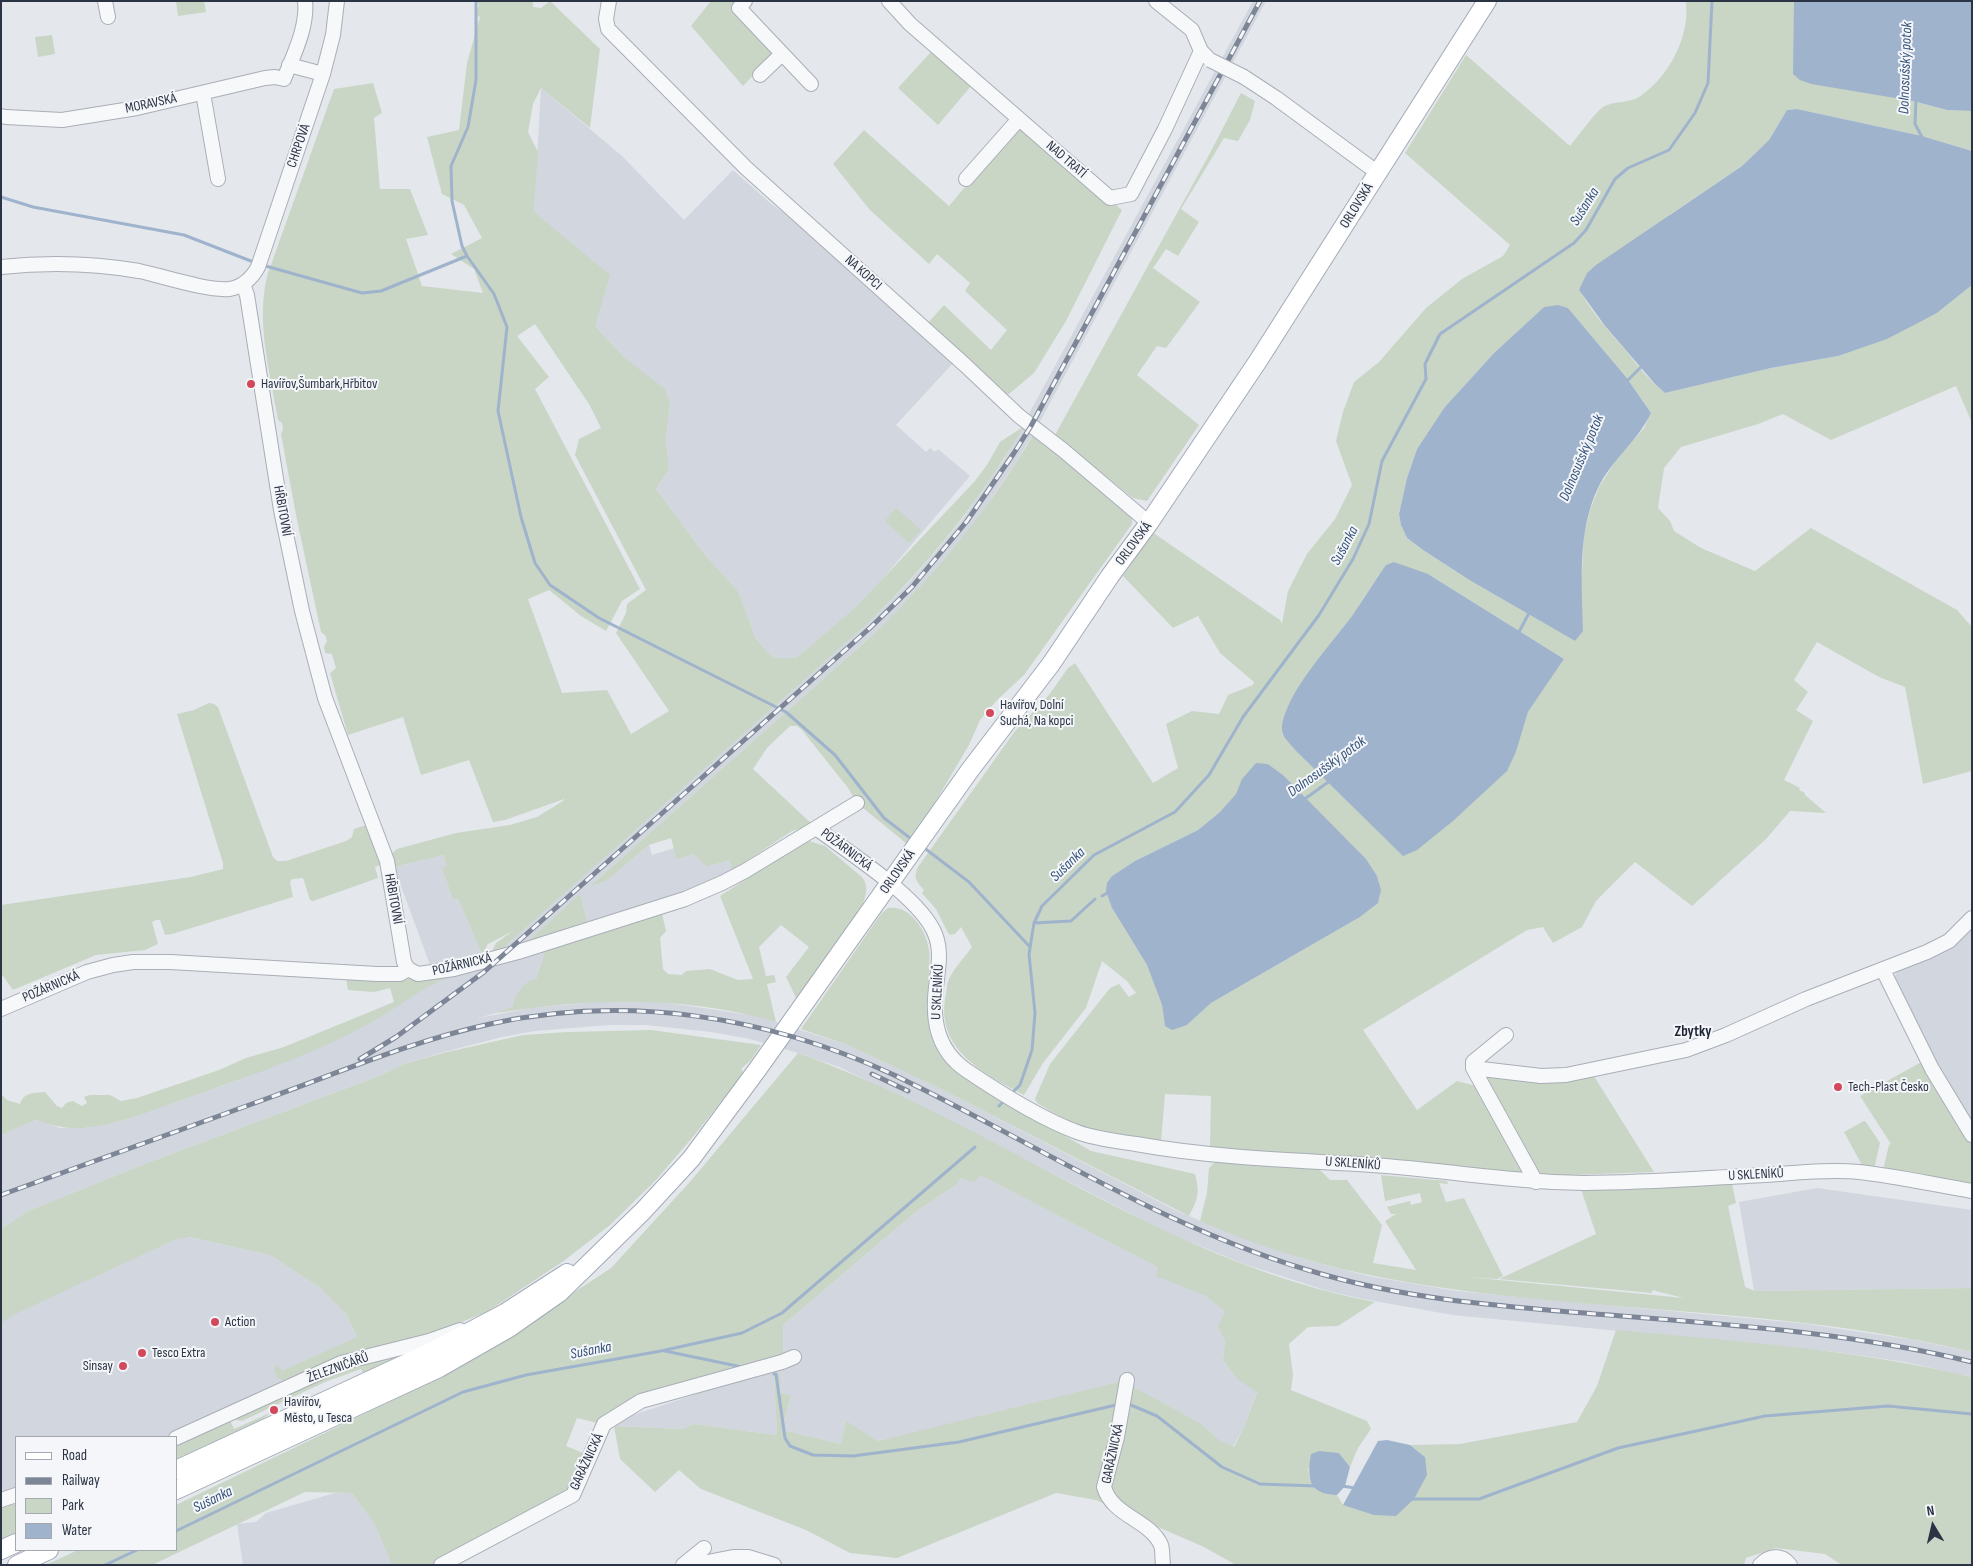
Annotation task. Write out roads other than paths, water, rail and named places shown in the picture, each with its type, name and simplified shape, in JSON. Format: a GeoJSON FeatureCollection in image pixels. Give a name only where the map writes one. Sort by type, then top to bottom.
{"type":"FeatureCollection","features":[{"type":"Feature","properties":{"kind":"main road","name":"ORLOVSKÁ"},"geometry":{"type":"LineString","coordinates":[[612,1241],[691,1159],[757,1070],[970,770],[1051,664],[1110,576],[1150,523],[1258,361],[1487,1]]}},
{"type":"Feature","properties":{"kind":"main road"},"geometry":{"type":"LineString","coordinates":[[178,1469],[435,1350],[505,1313],[612,1241]]}},
{"type":"Feature","properties":{"kind":"main road"},"geometry":{"type":"LineString","coordinates":[[178,1489],[439,1368],[474,1349],[509,1328],[559,1293],[612,1241]]}},
{"type":"Feature","properties":{"kind":"main road"},"geometry":{"type":"LineString","coordinates":[[1,1550],[15,1543]]}},
{"type":"Feature","properties":{"kind":"main road"},"geometry":{"type":"LineString","coordinates":[[17,1565],[47,1551]]}},
{"type":"Feature","properties":{"kind":"street"},"geometry":{"type":"LineString","coordinates":[[105,1],[108,17]]}},
{"type":"Feature","properties":{"kind":"street"},"geometry":{"type":"LineString","coordinates":[[305,1],[306,7],[302,31],[289,65],[323,74]]}},
{"type":"Feature","properties":{"kind":"street","name":"CHRPOVÁ"},"geometry":{"type":"LineString","coordinates":[[243,284],[251,278],[258,267],[323,74],[338,1]]}},
{"type":"Feature","properties":{"kind":"street","name":"NA KOPCI"},"geometry":{"type":"LineString","coordinates":[[609,1],[606,18],[608,29],[746,168],[965,365],[1018,416],[1063,450],[1150,523]]}},
{"type":"Feature","properties":{"kind":"street"},"geometry":{"type":"LineString","coordinates":[[745,1],[739,8],[810,84]]}},
{"type":"Feature","properties":{"kind":"street","name":"NAD TRATÍ"},"geometry":{"type":"LineString","coordinates":[[889,1],[910,24],[1110,198],[1131,194],[1205,55]]}},
{"type":"Feature","properties":{"kind":"street"},"geometry":{"type":"LineString","coordinates":[[1156,1],[1192,30],[1205,55],[1276,98],[1378,173]]}},
{"type":"Feature","properties":{"kind":"street"},"geometry":{"type":"LineString","coordinates":[[760,75],[782,54]]}},
{"type":"Feature","properties":{"kind":"street","name":"MORAVSKÁ"},"geometry":{"type":"LineString","coordinates":[[1,116],[6,118],[62,120],[137,108],[265,78],[275,77],[284,79],[289,65]]}},
{"type":"Feature","properties":{"kind":"street"},"geometry":{"type":"LineString","coordinates":[[203,93],[218,179]]}},
{"type":"Feature","properties":{"kind":"street"},"geometry":{"type":"LineString","coordinates":[[966,179],[1019,118]]}},
{"type":"Feature","properties":{"kind":"street"},"geometry":{"type":"LineString","coordinates":[[1,267],[70,264],[138,271],[220,289],[234,288],[243,284]]}},
{"type":"Feature","properties":{"kind":"street","name":"HŘBITOVNÍ"},"geometry":{"type":"LineString","coordinates":[[243,284],[247,295],[281,510],[311,646],[329,711],[387,863],[404,962],[408,969]]}},
{"type":"Feature","properties":{"kind":"street"},"geometry":{"type":"LineString","coordinates":[[816,828],[856,803]]}},
{"type":"Feature","properties":{"kind":"street","name":"POŽÁRNICKÁ"},"geometry":{"type":"LineString","coordinates":[[1,1009],[79,975],[122,963],[170,962],[377,974],[400,974],[408,969],[414,973],[426,974],[462,967],[518,952],[685,899],[745,871],[816,828],[890,883]]}},
{"type":"Feature","properties":{"kind":"street","name":"U SKLENÍKŮ"},"geometry":{"type":"LineString","coordinates":[[890,883],[921,911],[935,934],[940,956],[934,1016],[937,1033],[948,1053],[962,1068],[1059,1124],[1080,1133],[1186,1153],[1362,1164],[1536,1182],[1643,1182],[1815,1172],[1858,1172],[1972,1191]]}},
{"type":"Feature","properties":{"kind":"street"},"geometry":{"type":"LineString","coordinates":[[1473,1068],[1541,1076],[1566,1075],[1686,1050],[1726,1036],[1806,998],[1927,952],[1949,941],[1972,918]]}},
{"type":"Feature","properties":{"kind":"street"},"geometry":{"type":"LineString","coordinates":[[1883,970],[1932,1069],[1972,1135]]}},
{"type":"Feature","properties":{"kind":"street"},"geometry":{"type":"LineString","coordinates":[[1506,1035],[1472,1062],[1473,1068],[1536,1182]]}},
{"type":"Feature","properties":{"kind":"street","name":"ŽELEZNIČÁŘŮ"},"geometry":{"type":"LineString","coordinates":[[178,1437],[341,1363],[429,1341],[505,1313]]}},
{"type":"Feature","properties":{"kind":"street","name":"GARÁŽNICKÁ"},"geometry":{"type":"LineString","coordinates":[[441,1565],[573,1495],[604,1424],[641,1401],[794,1357]]}},
{"type":"Feature","properties":{"kind":"street","name":"GARÁŽNICKÁ"},"geometry":{"type":"LineString","coordinates":[[1127,1384],[1104,1487],[1106,1495],[1120,1510],[1142,1525],[1161,1545],[1163,1565]]}},
{"type":"Feature","properties":{"kind":"street"},"geometry":{"type":"LineString","coordinates":[[1,1500],[15,1495]]}},
{"type":"Feature","properties":{"kind":"street"},"geometry":{"type":"LineString","coordinates":[[683,1565],[704,1548]]}},
{"type":"Feature","properties":{"kind":"street"},"geometry":{"type":"LineString","coordinates":[[692,1565],[733,1557],[748,1557],[774,1565]]}},
{"type":"Feature","properties":{"kind":"street"},"geometry":{"type":"LineString","coordinates":[[1760,1565],[1764,1560],[1776,1557],[1784,1558],[1790,1565]]}},
{"type":"Feature","properties":{"kind":"water"},"geometry":{"type":"Polygon","coordinates":[[[1794,1],[1972,1],[1972,111],[1947,110],[1913,101],[1811,84],[1800,80],[1793,74],[1794,1]]]}},
{"type":"Feature","properties":{"kind":"water"},"geometry":{"type":"Polygon","coordinates":[[[1797,109],[1922,136],[1972,151],[1972,285],[1937,313],[1887,339],[1838,356],[1771,368],[1665,393],[1605,326],[1579,290],[1587,273],[1596,265],[1742,166],[1769,140],[1787,110],[1797,109]]]}},
{"type":"Feature","properties":{"kind":"water"},"geometry":{"type":"Polygon","coordinates":[[[1558,305],[1568,308],[1626,377],[1651,413],[1646,423],[1610,468],[1598,488],[1591,505],[1582,558],[1583,631],[1575,641],[1471,581],[1423,550],[1407,538],[1401,525],[1399,514],[1407,478],[1417,449],[1444,408],[1494,353],[1544,307],[1558,305]]]}},
{"type":"Feature","properties":{"kind":"water"},"geometry":{"type":"Polygon","coordinates":[[[1394,562],[1428,574],[1564,659],[1528,712],[1516,752],[1507,771],[1453,821],[1417,850],[1403,856],[1296,751],[1282,732],[1284,716],[1299,686],[1352,616],[1386,565],[1394,562]]]}},
{"type":"Feature","properties":{"kind":"water"},"geometry":{"type":"Polygon","coordinates":[[[1256,763],[1268,764],[1283,775],[1366,859],[1377,876],[1381,890],[1378,903],[1360,917],[1211,1003],[1187,1025],[1172,1030],[1165,1026],[1162,1005],[1147,965],[1112,908],[1106,891],[1107,883],[1112,876],[1135,861],[1198,830],[1220,812],[1236,794],[1242,779],[1256,763]]]}},
{"type":"Feature","properties":{"kind":"water"},"geometry":{"type":"Polygon","coordinates":[[[1387,1440],[1410,1445],[1425,1457],[1427,1475],[1414,1499],[1396,1516],[1374,1515],[1343,1505],[1378,1441],[1387,1440]]]}},
{"type":"Feature","properties":{"kind":"water"},"geometry":{"type":"Polygon","coordinates":[[[1319,1451],[1339,1453],[1350,1467],[1345,1486],[1337,1495],[1320,1492],[1312,1483],[1309,1470],[1311,1454],[1319,1451]]]}},
{"type":"Feature","properties":{"kind":"waterway"},"geometry":{"type":"LineString","coordinates":[[476,1],[476,80],[468,127],[451,166],[452,201],[462,246],[494,294],[507,327],[498,411],[521,517],[535,563],[550,585],[599,618],[786,712],[835,755],[884,818],[914,841]]}},
{"type":"Feature","properties":{"kind":"waterway","name":"Sušanka"},"geometry":{"type":"LineString","coordinates":[[1011,1094],[1020,1085],[1032,1050],[1035,1013],[1029,954],[1034,923],[1042,906],[1094,855],[1175,812],[1209,775],[1243,717],[1319,615],[1353,559],[1369,524],[1382,461],[1426,379],[1425,364],[1440,334],[1574,243],[1586,230],[1615,179],[1628,168],[1669,150],[1695,113],[1708,83],[1712,1]]}},
{"type":"Feature","properties":{"kind":"waterway","name":"Dolnosušský potok"},"geometry":{"type":"LineString","coordinates":[[1916,99],[1915,124],[1923,139]]}},
{"type":"Feature","properties":{"kind":"waterway"},"geometry":{"type":"LineString","coordinates":[[1,197],[33,207],[184,235],[256,263]]}},
{"type":"Feature","properties":{"kind":"waterway"},"geometry":{"type":"LineString","coordinates":[[262,265],[362,293],[381,291],[467,256]]}},
{"type":"Feature","properties":{"kind":"waterway","name":"Dolnosušský potok"},"geometry":{"type":"LineString","coordinates":[[1626,382],[1643,365]]}},
{"type":"Feature","properties":{"kind":"waterway","name":"Dolnosušský potok"},"geometry":{"type":"LineString","coordinates":[[1518,634],[1530,611]]}},
{"type":"Feature","properties":{"kind":"waterway","name":"Dolnosušský potok"},"geometry":{"type":"LineString","coordinates":[[1302,801],[1331,780]]}},
{"type":"Feature","properties":{"kind":"waterway"},"geometry":{"type":"LineString","coordinates":[[923,847],[969,882],[1030,947]]}},
{"type":"Feature","properties":{"kind":"waterway","name":"Dolnosušský potok"},"geometry":{"type":"LineString","coordinates":[[1102,896],[1109,892]]}},
{"type":"Feature","properties":{"kind":"waterway","name":"Dolnosušský potok"},"geometry":{"type":"LineString","coordinates":[[1034,923],[1071,921],[1095,899]]}},
{"type":"Feature","properties":{"kind":"waterway","name":"Sušanka"},"geometry":{"type":"LineString","coordinates":[[999,1106],[1005,1100]]}},
{"type":"Feature","properties":{"kind":"waterway","name":"Sušanka"},"geometry":{"type":"LineString","coordinates":[[178,1530],[463,1392],[526,1375],[661,1351],[742,1333],[782,1313],[975,1147]]}},
{"type":"Feature","properties":{"kind":"waterway"},"geometry":{"type":"LineString","coordinates":[[665,1351],[742,1367]]}},
{"type":"Feature","properties":{"kind":"waterway"},"geometry":{"type":"LineString","coordinates":[[774,1374],[776,1374],[785,1438],[790,1446],[813,1455],[853,1456],[959,1442],[1120,1404]]}},
{"type":"Feature","properties":{"kind":"waterway"},"geometry":{"type":"LineString","coordinates":[[1126,1403],[1157,1416],[1222,1467],[1260,1484],[1316,1486]]}},
{"type":"Feature","properties":{"kind":"waterway"},"geometry":{"type":"LineString","coordinates":[[1411,1499],[1479,1499],[1618,1448],[1765,1416],[1888,1406],[1972,1414]]}},
{"type":"Feature","properties":{"kind":"waterway"},"geometry":{"type":"LineString","coordinates":[[1342,1486],[1355,1488]]}},
{"type":"Feature","properties":{"kind":"waterway","name":"Sušanka"},"geometry":{"type":"LineString","coordinates":[[105,1565],[135,1551]]}},
{"type":"Feature","properties":{"kind":"railway"},"geometry":{"type":"LineString","coordinates":[[360,1059],[396,1037],[484,972],[871,627],[912,587],[967,521],[1031,426],[1260,1]]}},
{"type":"Feature","properties":{"kind":"railway"},"geometry":{"type":"LineString","coordinates":[[1,1195],[435,1038],[490,1024],[542,1015],[593,1011],[645,1011],[696,1016],[747,1025],[797,1038],[846,1055],[894,1075],[1105,1185],[1213,1236],[1268,1257],[1355,1283],[1448,1300],[1722,1324],[1823,1335],[1923,1351],[1972,1362]]}},
{"type":"Feature","properties":{"kind":"railway"},"geometry":{"type":"LineString","coordinates":[[872,1074],[908,1091]]}},
{"type":"Feature","properties":{"kind":"place","name":"Havířov,Šumbark,Hřbitov"},"geometry":{"type":"Point","coordinates":[251,384]}},
{"type":"Feature","properties":{"kind":"place","name":"Havířov, Dolní Suchá, Na kopci"},"geometry":{"type":"Point","coordinates":[990,713]}},
{"type":"Feature","properties":{"kind":"place","name":"Tech-Plast Česko"},"geometry":{"type":"Point","coordinates":[1838,1087]}},
{"type":"Feature","properties":{"kind":"place","name":"Action"},"geometry":{"type":"Point","coordinates":[215,1322]}},
{"type":"Feature","properties":{"kind":"place","name":"Tesco Extra"},"geometry":{"type":"Point","coordinates":[142,1353]}},
{"type":"Feature","properties":{"kind":"place","name":"Sinsay"},"geometry":{"type":"Point","coordinates":[123,1366]}},
{"type":"Feature","properties":{"kind":"place","name":"Havířov, Město, u Tesca"},"geometry":{"type":"Point","coordinates":[274,1410]}},
{"type":"Feature","properties":{"kind":"district","name":"Zbytky"},"geometry":{"type":"Point","coordinates":[1693,1032]}}]}
